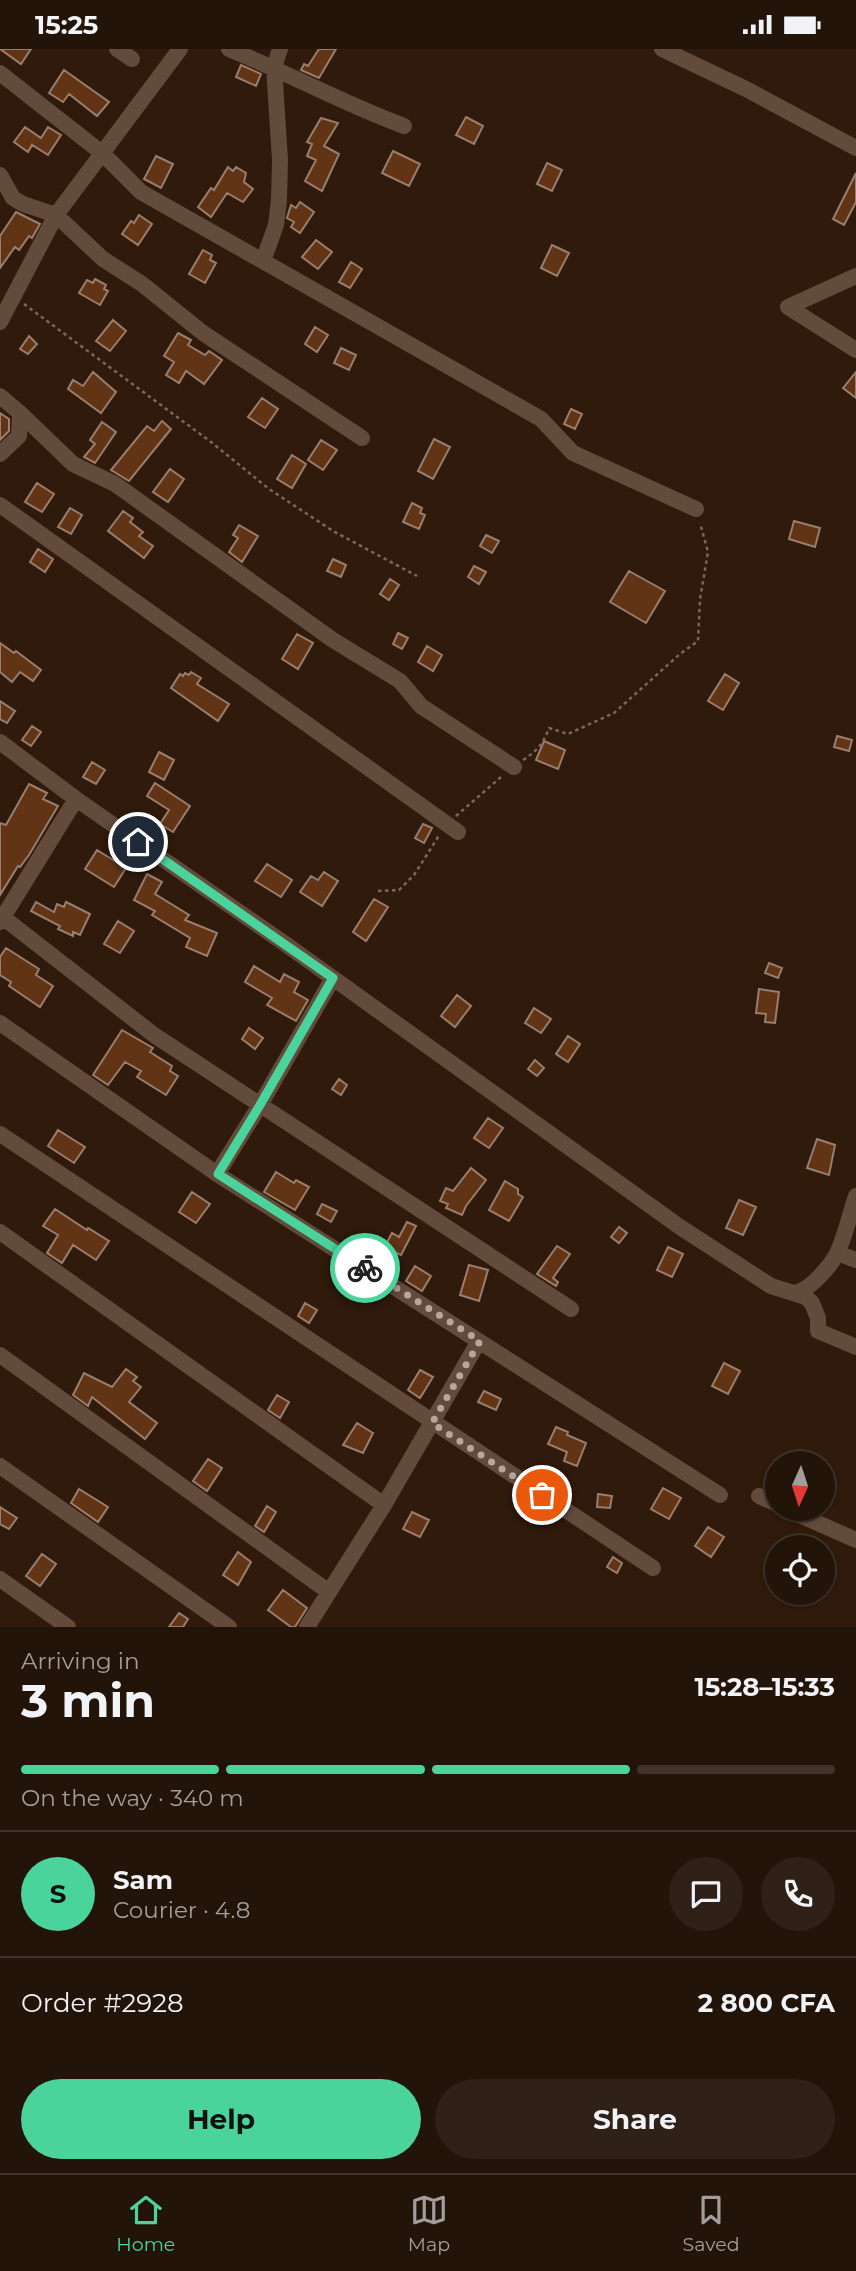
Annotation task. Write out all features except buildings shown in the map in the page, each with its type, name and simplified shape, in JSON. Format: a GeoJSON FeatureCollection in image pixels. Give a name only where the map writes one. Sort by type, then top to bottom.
{"type":"FeatureCollection","features":[{"type":"Feature","properties":{"kind":"street"},"geometry":{"type":"LineString","coordinates":[[117,49],[132,59]]}},
{"type":"Feature","properties":{"kind":"street"},"geometry":{"type":"LineString","coordinates":[[0,322],[6,292],[56,215],[180,49]]}},
{"type":"Feature","properties":{"kind":"street"},"geometry":{"type":"LineString","coordinates":[[229,49],[404,126]]}},
{"type":"Feature","properties":{"kind":"street"},"geometry":{"type":"LineString","coordinates":[[263,261],[276,225],[279,200],[280,159],[274,67],[280,49]]}},
{"type":"Feature","properties":{"kind":"street"},"geometry":{"type":"LineString","coordinates":[[662,49],[746,89],[856,148]]}},
{"type":"Feature","properties":{"kind":"street"},"geometry":{"type":"LineString","coordinates":[[0,73],[102,153],[141,192],[541,419],[573,453],[696,509]]}},
{"type":"Feature","properties":{"kind":"street"},"geometry":{"type":"LineString","coordinates":[[0,175],[13,198],[56,215],[103,259],[142,284],[203,333],[362,438]]}},
{"type":"Feature","properties":{"kind":"street"},"geometry":{"type":"LineString","coordinates":[[856,276],[788,307],[856,350]]}},
{"type":"Feature","properties":{"kind":"street"},"geometry":{"type":"LineString","coordinates":[[0,395],[73,464],[115,484],[333,640],[400,681],[421,706],[514,767]]}},
{"type":"Feature","properties":{"kind":"street"},"geometry":{"type":"LineString","coordinates":[[0,454],[19,436],[20,413]]}},
{"type":"Feature","properties":{"kind":"street"},"geometry":{"type":"LineString","coordinates":[[0,505],[452,828]]}},
{"type":"Feature","properties":{"kind":"street"},"geometry":{"type":"LineString","coordinates":[[0,742],[76,799],[333,978],[680,1227],[748,1272],[790,1294],[806,1297],[812,1303],[818,1318],[818,1331],[856,1347]]}},
{"type":"Feature","properties":{"kind":"street"},"geometry":{"type":"LineString","coordinates":[[76,799],[1,918],[154,1035],[571,1309]]}},
{"type":"Feature","properties":{"kind":"street"},"geometry":{"type":"LineString","coordinates":[[218,1174],[333,978]]}},
{"type":"Feature","properties":{"kind":"street"},"geometry":{"type":"LineString","coordinates":[[0,1023],[218,1174],[720,1495]]}},
{"type":"Feature","properties":{"kind":"street"},"geometry":{"type":"LineString","coordinates":[[0,1134],[653,1568]]}},
{"type":"Feature","properties":{"kind":"street"},"geometry":{"type":"LineString","coordinates":[[790,1294],[802,1293],[810,1287],[838,1253],[856,1196]]}},
{"type":"Feature","properties":{"kind":"street"},"geometry":{"type":"LineString","coordinates":[[0,1232],[384,1504]]}},
{"type":"Feature","properties":{"kind":"street"},"geometry":{"type":"LineString","coordinates":[[838,1253],[856,1260]]}},
{"type":"Feature","properties":{"kind":"street"},"geometry":{"type":"LineString","coordinates":[[307,1627],[384,1504],[480,1341]]}},
{"type":"Feature","properties":{"kind":"street"},"geometry":{"type":"LineString","coordinates":[[0,1355],[329,1592]]}},
{"type":"Feature","properties":{"kind":"street"},"geometry":{"type":"LineString","coordinates":[[0,1466],[229,1627]]}},
{"type":"Feature","properties":{"kind":"street"},"geometry":{"type":"LineString","coordinates":[[759,1496],[765,1499]]}},
{"type":"Feature","properties":{"kind":"street"},"geometry":{"type":"LineString","coordinates":[[813,1521],[856,1540]]}},
{"type":"Feature","properties":{"kind":"street"},"geometry":{"type":"LineString","coordinates":[[0,1579],[68,1627]]}},
{"type":"Feature","properties":{"kind":"path"},"geometry":{"type":"LineString","coordinates":[[6,292],[211,442],[269,489],[333,531],[416,576]]}},
{"type":"Feature","properties":{"kind":"path"},"geometry":{"type":"LineString","coordinates":[[377,891],[399,890],[452,828],[514,767],[537,751],[549,728],[568,734],[614,713],[698,641],[700,599],[708,552],[696,509]]}},
{"type":"Feature","properties":{"kind":"way so far"},"geometry":{"type":"LineString","coordinates":[[365,1268],[480,1341],[432,1423],[542,1495]]}},
{"type":"Feature","properties":{"kind":"route"},"geometry":{"type":"LineString","coordinates":[[138,842],[333,978],[218,1174],[365,1268]]}}]}
